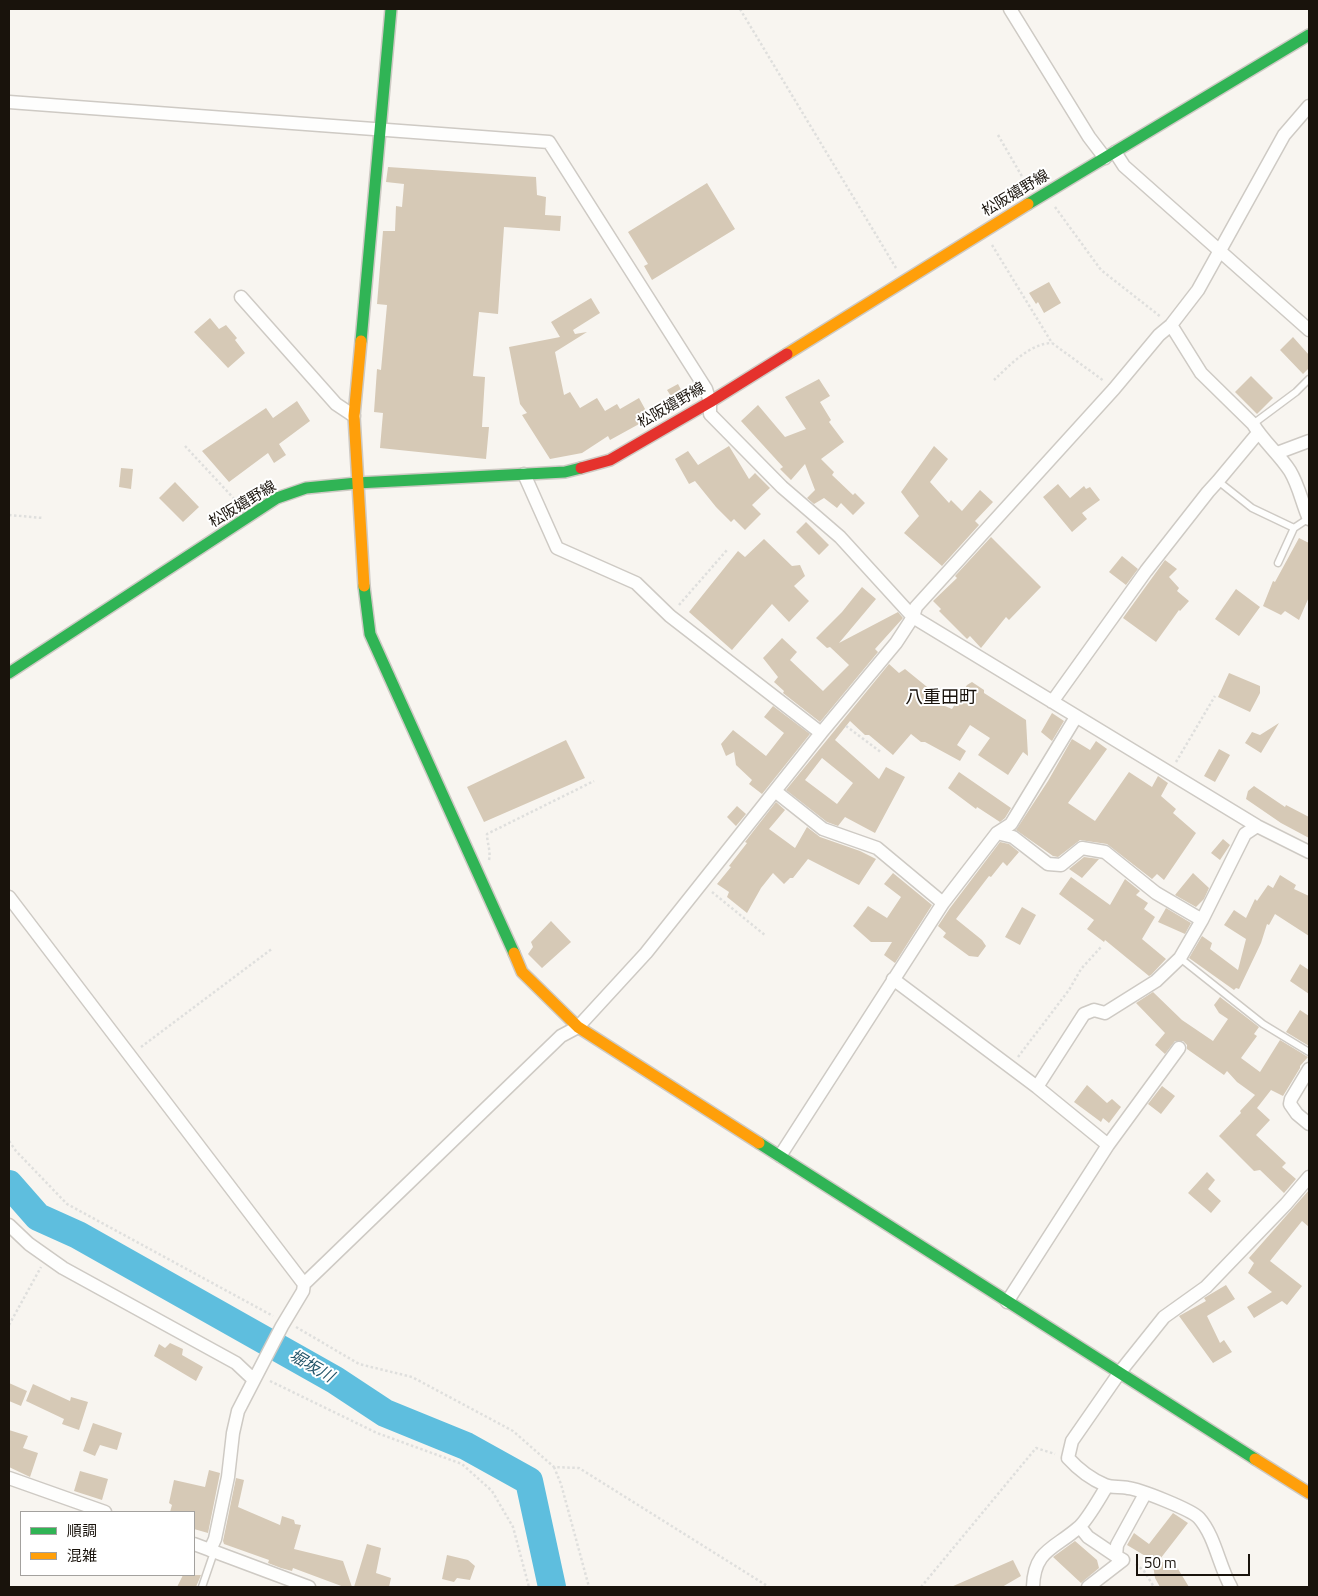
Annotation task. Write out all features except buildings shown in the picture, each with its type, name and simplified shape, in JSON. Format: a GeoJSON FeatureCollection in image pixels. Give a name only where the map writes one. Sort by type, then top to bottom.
{"type":"FeatureCollection","features":[{"type":"Feature","properties":{"kind":"street"},"geometry":{"type":"LineString","coordinates":[[391,9],[354,416],[364,601],[370,634],[522,972],[578,1027],[1309,1493]]}},
{"type":"Feature","properties":{"kind":"street"},"geometry":{"type":"LineString","coordinates":[[1010,9],[1090,137],[1309,330]]}},
{"type":"Feature","properties":{"kind":"street","name":"松阪嬉野線"},"geometry":{"type":"LineString","coordinates":[[9,673],[277,498],[306,488],[358,483],[565,472],[610,460],[710,402],[983,231],[1309,35]]}},
{"type":"Feature","properties":{"kind":"street"},"geometry":{"type":"LineString","coordinates":[[9,102],[549,142],[706,389],[710,402],[710,414],[782,487],[840,536],[913,617],[1256,826],[1309,852]]}},
{"type":"Feature","properties":{"kind":"street"},"geometry":{"type":"LineString","coordinates":[[212,1551],[228,1477],[233,1433],[238,1411],[303,1291],[304,1284],[560,1036],[578,1027],[646,953],[821,733],[896,643],[913,617],[916,606],[1114,388],[1159,334],[1171,325],[1198,290],[1284,135],[1309,106]]}},
{"type":"Feature","properties":{"kind":"street"},"geometry":{"type":"LineString","coordinates":[[241,297],[336,404],[354,416]]}},
{"type":"Feature","properties":{"kind":"street"},"geometry":{"type":"LineString","coordinates":[[1171,325],[1201,373],[1277,453],[1296,482],[1309,518]]}},
{"type":"Feature","properties":{"kind":"street"},"geometry":{"type":"LineString","coordinates":[[1052,702],[1146,571],[1218,481],[1255,429]]}},
{"type":"Feature","properties":{"kind":"street"},"geometry":{"type":"LineString","coordinates":[[1277,453],[1309,441]]}},
{"type":"Feature","properties":{"kind":"street"},"geometry":{"type":"LineString","coordinates":[[524,474],[557,548],[636,583],[670,616],[821,733]]}},
{"type":"Feature","properties":{"kind":"street"},"geometry":{"type":"LineString","coordinates":[[780,1156],[943,903],[997,833],[1011,824],[1076,717]]}},
{"type":"Feature","properties":{"kind":"street"},"geometry":{"type":"LineString","coordinates":[[775,791],[823,829],[877,848],[943,903]]}},
{"type":"Feature","properties":{"kind":"street"},"geometry":{"type":"LineString","coordinates":[[1037,1087],[1084,1014],[1094,1010],[1105,1013],[1156,981],[1180,958],[1202,920],[1245,834],[1256,826]]}},
{"type":"Feature","properties":{"kind":"street"},"geometry":{"type":"LineString","coordinates":[[997,833],[1013,837],[1048,864],[1061,865],[1082,848],[1105,852],[1156,892],[1202,920]]}},
{"type":"Feature","properties":{"kind":"street"},"geometry":{"type":"LineString","coordinates":[[9,897],[304,1284]]}},
{"type":"Feature","properties":{"kind":"street"},"geometry":{"type":"LineString","coordinates":[[893,979],[1037,1087],[1108,1145]]}},
{"type":"Feature","properties":{"kind":"street"},"geometry":{"type":"LineString","coordinates":[[1007,1302],[1108,1145],[1179,1048]]}},
{"type":"Feature","properties":{"kind":"street"},"geometry":{"type":"LineString","coordinates":[[1309,1069],[1291,1099],[1290,1104],[1297,1114],[1309,1124]]}},
{"type":"Feature","properties":{"kind":"street"},"geometry":{"type":"LineString","coordinates":[[1231,1587],[1212,1540],[1199,1518],[1187,1510],[1130,1488],[1107,1486],[1078,1469],[1068,1458],[1072,1441],[1120,1372],[1164,1317],[1206,1287],[1286,1204],[1309,1176]]}},
{"type":"Feature","properties":{"kind":"street"},"geometry":{"type":"LineString","coordinates":[[9,1225],[45,1256],[256,1376]]}},
{"type":"Feature","properties":{"kind":"street"},"geometry":{"type":"LineString","coordinates":[[9,1478],[102,1511]]}},
{"type":"Feature","properties":{"kind":"street"},"geometry":{"type":"LineString","coordinates":[[1033,1587],[1037,1563],[1050,1547],[1080,1528],[1107,1486]]}},
{"type":"Feature","properties":{"kind":"street"},"geometry":{"type":"LineString","coordinates":[[1119,1558],[1117,1545],[1145,1494]]}},
{"type":"Feature","properties":{"kind":"street"},"geometry":{"type":"LineString","coordinates":[[1080,1528],[1088,1538],[1119,1558]]}},
{"type":"Feature","properties":{"kind":"street"},"geometry":{"type":"LineString","coordinates":[[195,1544],[309,1587]]}},
{"type":"Feature","properties":{"kind":"street"},"geometry":{"type":"LineString","coordinates":[[1088,1587],[1119,1558]]}},
{"type":"Feature","properties":{"kind":"lane"},"geometry":{"type":"LineString","coordinates":[[1255,429],[1309,379]]}},
{"type":"Feature","properties":{"kind":"lane"},"geometry":{"type":"LineString","coordinates":[[1218,481],[1252,508],[1294,528]]}},
{"type":"Feature","properties":{"kind":"lane"},"geometry":{"type":"LineString","coordinates":[[1278,563],[1294,528],[1309,518]]}},
{"type":"Feature","properties":{"kind":"lane"},"geometry":{"type":"LineString","coordinates":[[1180,958],[1264,1024],[1309,1052]]}},
{"type":"Feature","properties":{"kind":"lane"},"geometry":{"type":"LineString","coordinates":[[202,1587],[212,1551]]}},
{"type":"Feature","properties":{"kind":"path"},"geometry":{"type":"LineString","coordinates":[[740,9],[904,280]]}},
{"type":"Feature","properties":{"kind":"path"},"geometry":{"type":"LineString","coordinates":[[998,135],[1036,199]]}},
{"type":"Feature","properties":{"kind":"path"},"geometry":{"type":"LineString","coordinates":[[1047,193],[1101,270],[1171,325]]}},
{"type":"Feature","properties":{"kind":"path"},"geometry":{"type":"LineString","coordinates":[[983,231],[1052,343],[1114,388]]}},
{"type":"Feature","properties":{"kind":"path"},"geometry":{"type":"LineString","coordinates":[[994,380],[1015,360],[1042,343],[1052,343]]}},
{"type":"Feature","properties":{"kind":"path"},"geometry":{"type":"LineString","coordinates":[[186,446],[249,517]]}},
{"type":"Feature","properties":{"kind":"path"},"geometry":{"type":"LineString","coordinates":[[9,515],[43,518]]}},
{"type":"Feature","properties":{"kind":"path"},"geometry":{"type":"LineString","coordinates":[[670,616],[728,550]]}},
{"type":"Feature","properties":{"kind":"path"},"geometry":{"type":"LineString","coordinates":[[1169,774],[1215,696]]}},
{"type":"Feature","properties":{"kind":"path"},"geometry":{"type":"LineString","coordinates":[[834,717],[882,753]]}},
{"type":"Feature","properties":{"kind":"path"},"geometry":{"type":"LineString","coordinates":[[476,869],[490,860],[487,834],[594,781]]}},
{"type":"Feature","properties":{"kind":"path"},"geometry":{"type":"LineString","coordinates":[[702,883],[766,936]]}},
{"type":"Feature","properties":{"kind":"path"},"geometry":{"type":"LineString","coordinates":[[1010,1068],[1069,990],[1081,969],[1101,947]]}},
{"type":"Feature","properties":{"kind":"path"},"geometry":{"type":"LineString","coordinates":[[130,1056],[273,948]]}},
{"type":"Feature","properties":{"kind":"path"},"geometry":{"type":"LineString","coordinates":[[9,1141],[67,1204],[359,1364],[412,1377],[513,1431],[554,1467],[561,1484],[589,1587]]}},
{"type":"Feature","properties":{"kind":"path"},"geometry":{"type":"LineString","coordinates":[[9,1325],[45,1256]]}},
{"type":"Feature","properties":{"kind":"path"},"geometry":{"type":"LineString","coordinates":[[256,1376],[265,1378],[377,1432],[462,1464],[492,1491],[513,1527],[528,1587]]}},
{"type":"Feature","properties":{"kind":"path"},"geometry":{"type":"LineString","coordinates":[[921,1587],[1036,1448],[1068,1458]]}},
{"type":"Feature","properties":{"kind":"path"},"geometry":{"type":"LineString","coordinates":[[554,1467],[579,1468],[769,1587]]}},
{"type":"Feature","properties":{"kind":"path"},"geometry":{"type":"LineString","coordinates":[[1119,1558],[1132,1562],[1144,1571],[1154,1587]]}},
{"type":"Feature","properties":{"kind":"waterway","name":"堀坂川"},"geometry":{"type":"LineString","coordinates":[[9,1184],[38,1217],[78,1235],[335,1380],[385,1413],[466,1446],[529,1481],[552,1587]]}},
{"type":"Feature","properties":{"kind":"traffic: fast"},"geometry":{"type":"LineString","coordinates":[[361,341],[391,9]]}},
{"type":"Feature","properties":{"kind":"traffic: fast"},"geometry":{"type":"LineString","coordinates":[[1028,204],[1309,35]]}},
{"type":"Feature","properties":{"kind":"traffic: fast"},"geometry":{"type":"LineString","coordinates":[[9,673],[277,498],[306,488],[357,483],[565,472],[581,468]]}},
{"type":"Feature","properties":{"kind":"traffic: fast"},"geometry":{"type":"LineString","coordinates":[[364,586],[370,634],[514,953]]}},
{"type":"Feature","properties":{"kind":"traffic: fast"},"geometry":{"type":"LineString","coordinates":[[759,1143],[1255,1459]]}},
{"type":"Feature","properties":{"kind":"traffic: slow"},"geometry":{"type":"LineString","coordinates":[[787,354],[1028,204]]}},
{"type":"Feature","properties":{"kind":"traffic: slow"},"geometry":{"type":"LineString","coordinates":[[361,341],[354,416],[364,586]]}},
{"type":"Feature","properties":{"kind":"traffic: slow"},"geometry":{"type":"LineString","coordinates":[[514,953],[522,972],[578,1027],[759,1143]]}},
{"type":"Feature","properties":{"kind":"traffic: slow"},"geometry":{"type":"LineString","coordinates":[[1255,1459],[1309,1493]]}},
{"type":"Feature","properties":{"kind":"traffic: jam"},"geometry":{"type":"LineString","coordinates":[[581,468],[610,460],[710,402],[787,354]]}},
{"type":"Feature","properties":{"kind":"district","name":"八重田町"},"geometry":{"type":"Point","coordinates":[941,699]}}]}
